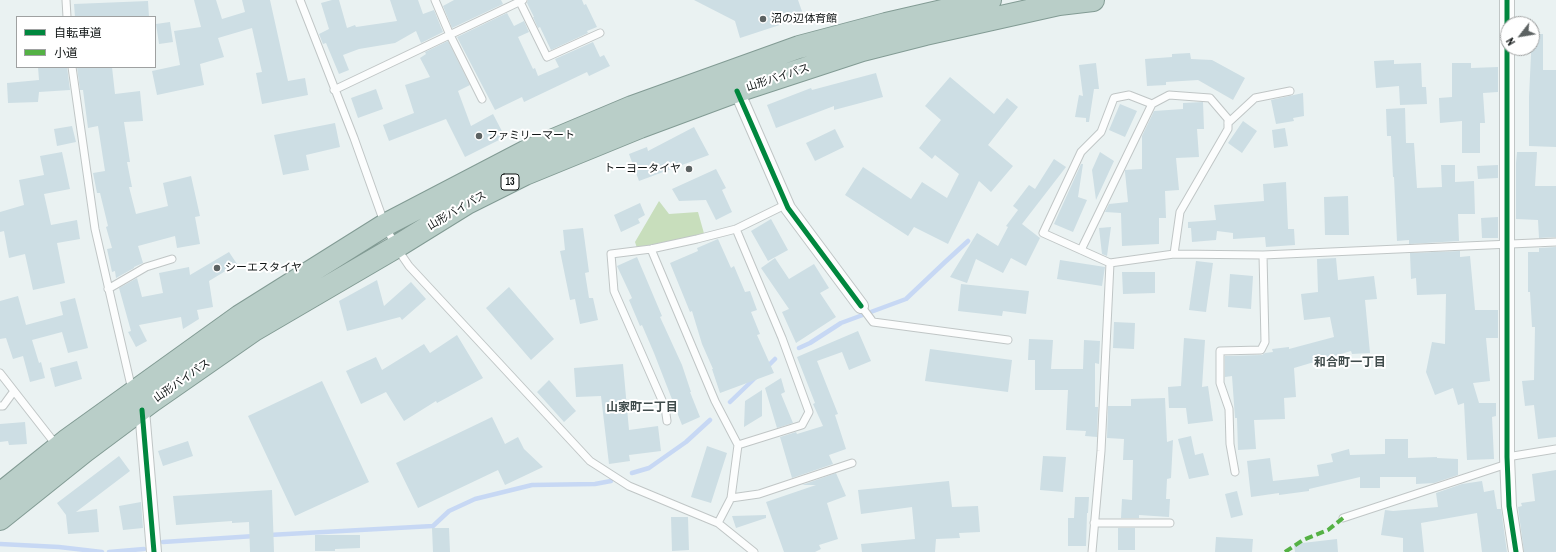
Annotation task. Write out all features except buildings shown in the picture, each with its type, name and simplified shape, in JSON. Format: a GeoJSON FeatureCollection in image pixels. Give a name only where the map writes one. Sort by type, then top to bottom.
{"type":"FeatureCollection","features":[{"type":"Feature","properties":{"kind":"highway","name":"山形バイパス"},"geometry":{"type":"LineString","coordinates":[[0,519],[85,451],[137,402],[240,316],[385,225],[525,152],[639,105],[799,47],[886,24],[990,0]]}},
{"type":"Feature","properties":{"kind":"highway","name":"山形バイパス"},"geometry":{"type":"LineString","coordinates":[[0,494],[58,448],[137,402],[254,330],[396,247],[467,203],[525,174],[640,127],[737,91],[862,50],[925,34],[1060,4],[1093,0]]}},
{"type":"Feature","properties":{"kind":"street"},"geometry":{"type":"LineString","coordinates":[[1507,0],[1507,460],[1509,506],[1516,552]]}},
{"type":"Feature","properties":{"kind":"street"},"geometry":{"type":"LineString","coordinates":[[737,91],[787,204],[861,306]]}},
{"type":"Feature","properties":{"kind":"street"},"geometry":{"type":"LineString","coordinates":[[137,402],[154,552]]}},
{"type":"Feature","properties":{"kind":"lane"},"geometry":{"type":"LineString","coordinates":[[66,0],[66,16]]}},
{"type":"Feature","properties":{"kind":"lane"},"geometry":{"type":"LineString","coordinates":[[300,0],[354,138],[385,225],[396,247],[409,266],[590,461],[629,486],[718,523],[754,552]]}},
{"type":"Feature","properties":{"kind":"lane"},"geometry":{"type":"LineString","coordinates":[[435,0],[450,35],[482,99]]}},
{"type":"Feature","properties":{"kind":"lane"},"geometry":{"type":"LineString","coordinates":[[334,90],[521,0],[547,57],[600,33]]}},
{"type":"Feature","properties":{"kind":"lane"},"geometry":{"type":"LineString","coordinates":[[72,68],[95,229],[108,288],[137,402]]}},
{"type":"Feature","properties":{"kind":"lane"},"geometry":{"type":"LineString","coordinates":[[1228,123],[1255,98],[1290,91]]}},
{"type":"Feature","properties":{"kind":"lane"},"geometry":{"type":"LineString","coordinates":[[1081,250],[1152,104],[1169,95],[1210,98],[1228,119],[1228,128],[1180,212],[1174,254]]}},
{"type":"Feature","properties":{"kind":"lane"},"geometry":{"type":"LineString","coordinates":[[1152,104],[1129,96],[1114,98],[1102,132],[1081,152],[1043,233],[1110,263],[1174,254],[1263,255],[1556,242]]}},
{"type":"Feature","properties":{"kind":"lane"},"geometry":{"type":"LineString","coordinates":[[667,421],[666,407],[614,291],[611,254],[650,249],[736,229],[787,204]]}},
{"type":"Feature","properties":{"kind":"lane"},"geometry":{"type":"LineString","coordinates":[[736,229],[782,338],[808,412],[802,425],[738,445]]}},
{"type":"Feature","properties":{"kind":"lane"},"geometry":{"type":"LineString","coordinates":[[650,249],[715,401],[738,445],[731,498],[718,523]]}},
{"type":"Feature","properties":{"kind":"lane"},"geometry":{"type":"LineString","coordinates":[[1236,472],[1230,444],[1229,409],[1220,383],[1220,351],[1261,350],[1265,342],[1263,255]]}},
{"type":"Feature","properties":{"kind":"lane"},"geometry":{"type":"LineString","coordinates":[[108,288],[146,268],[172,259]]}},
{"type":"Feature","properties":{"kind":"lane"},"geometry":{"type":"LineString","coordinates":[[1092,552],[1101,451],[1110,263]]}},
{"type":"Feature","properties":{"kind":"lane"},"geometry":{"type":"LineString","coordinates":[[861,306],[873,322],[1008,340]]}},
{"type":"Feature","properties":{"kind":"lane"},"geometry":{"type":"LineString","coordinates":[[0,373],[58,448]]}},
{"type":"Feature","properties":{"kind":"lane"},"geometry":{"type":"LineString","coordinates":[[0,406],[3,406],[14,391]]}},
{"type":"Feature","properties":{"kind":"lane"},"geometry":{"type":"LineString","coordinates":[[1343,518],[1507,460],[1556,449]]}},
{"type":"Feature","properties":{"kind":"lane"},"geometry":{"type":"LineString","coordinates":[[731,498],[759,494],[852,463]]}},
{"type":"Feature","properties":{"kind":"lane"},"geometry":{"type":"LineString","coordinates":[[1094,523],[1170,523]]}},
{"type":"Feature","properties":{"kind":"green space"},"geometry":{"type":"Polygon","coordinates":[[[659,201],[669,214],[698,212],[705,237],[638,251],[635,242],[659,201]]]}},
{"type":"Feature","properties":{"kind":"waterway"},"geometry":{"type":"LineString","coordinates":[[799,348],[810,343],[841,323],[906,299],[968,241]]}},
{"type":"Feature","properties":{"kind":"waterway"},"geometry":{"type":"LineString","coordinates":[[766,368],[775,359]]}},
{"type":"Feature","properties":{"kind":"waterway"},"geometry":{"type":"LineString","coordinates":[[730,402],[756,377]]}},
{"type":"Feature","properties":{"kind":"waterway"},"geometry":{"type":"LineString","coordinates":[[632,473],[649,468],[686,442],[710,420]]}},
{"type":"Feature","properties":{"kind":"waterway"},"geometry":{"type":"LineString","coordinates":[[269,535],[433,526],[449,511],[475,499],[532,485],[595,484],[611,481]]}},
{"type":"Feature","properties":{"kind":"waterway"},"geometry":{"type":"LineString","coordinates":[[163,542],[255,536]]}},
{"type":"Feature","properties":{"kind":"waterway"},"geometry":{"type":"LineString","coordinates":[[0,544],[59,547],[102,552]]}},
{"type":"Feature","properties":{"kind":"waterway"},"geometry":{"type":"LineString","coordinates":[[109,552],[144,549]]}},
{"type":"Feature","properties":{"kind":"marked path"},"geometry":{"type":"LineString","coordinates":[[1285,552],[1303,540],[1328,530],[1343,518]]}},
{"type":"Feature","properties":{"kind":"cycle path"},"geometry":{"type":"LineString","coordinates":[[1507,0],[1507,457],[1509,506],[1516,552]]}},
{"type":"Feature","properties":{"kind":"cycle path"},"geometry":{"type":"LineString","coordinates":[[737,91],[788,208],[861,306]]}},
{"type":"Feature","properties":{"kind":"cycle path"},"geometry":{"type":"LineString","coordinates":[[142,410],[154,552]]}},
{"type":"Feature","properties":{"kind":"place","name":"沼の辺体育館"},"geometry":{"type":"Point","coordinates":[763,19]}},
{"type":"Feature","properties":{"kind":"place","name":"ファミリーマート"},"geometry":{"type":"Point","coordinates":[479,136]}},
{"type":"Feature","properties":{"kind":"place","name":"トーヨータイヤ"},"geometry":{"type":"Point","coordinates":[689,169]}},
{"type":"Feature","properties":{"kind":"place","name":"シーエスタイヤ"},"geometry":{"type":"Point","coordinates":[217,268]}},
{"type":"Feature","properties":{"kind":"district","name":"和合町一丁目"},"geometry":{"type":"Point","coordinates":[1350,363]}},
{"type":"Feature","properties":{"kind":"district","name":"山家町二丁目"},"geometry":{"type":"Point","coordinates":[642,408]}}]}
